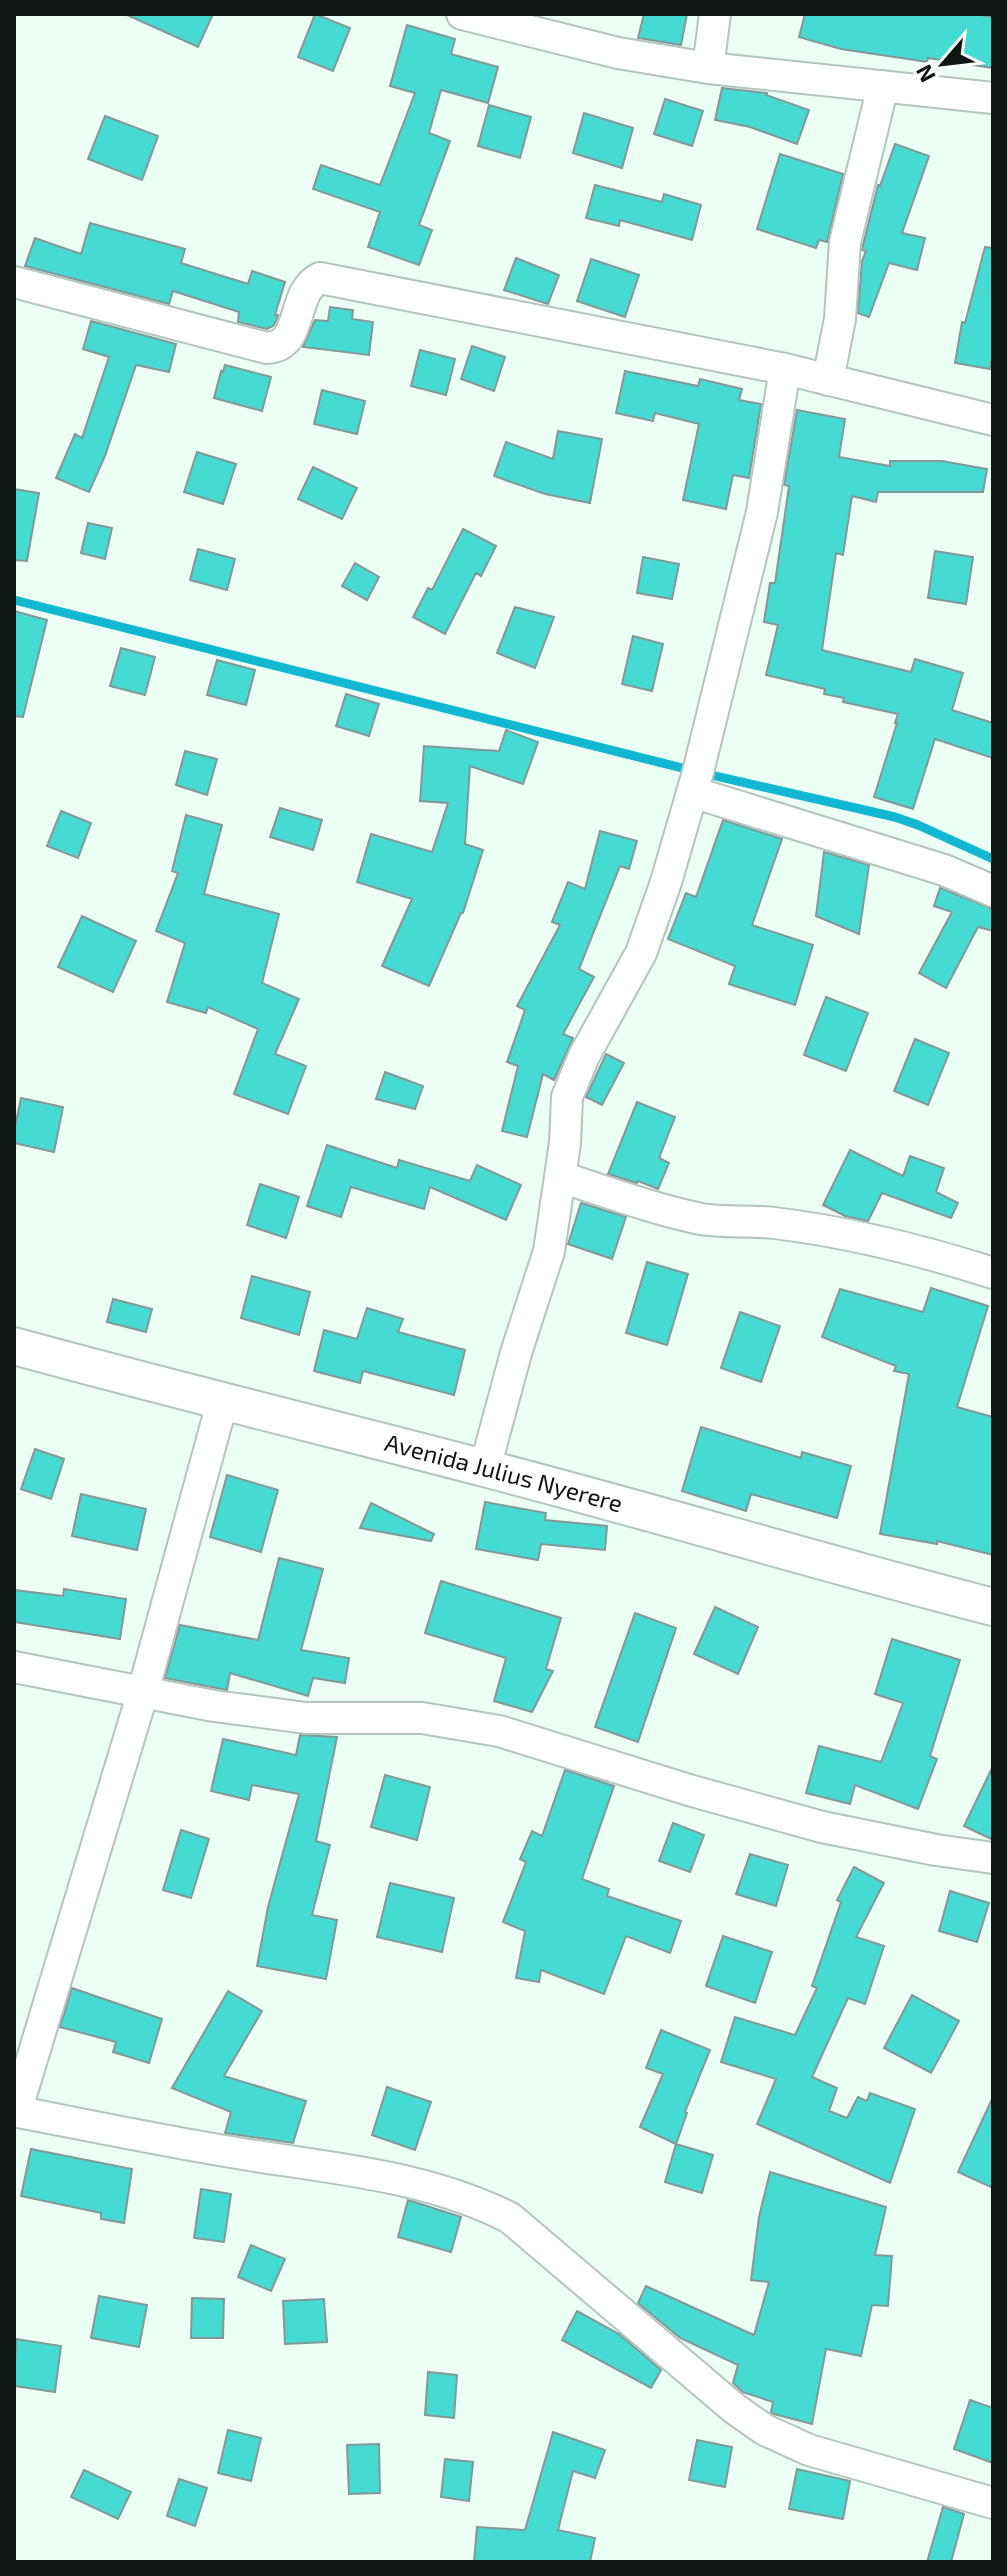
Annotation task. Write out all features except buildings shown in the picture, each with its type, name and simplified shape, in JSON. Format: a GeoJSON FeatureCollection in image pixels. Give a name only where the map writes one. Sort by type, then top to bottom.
{"type":"FeatureCollection","features":[{"type":"Feature","properties":{"kind":"street"},"geometry":{"type":"LineString","coordinates":[[462,14],[618,53],[708,68],[993,98]]}},
{"type":"Feature","properties":{"kind":"street"},"geometry":{"type":"LineString","coordinates":[[708,68],[715,14]]}},
{"type":"Feature","properties":{"kind":"street"},"geometry":{"type":"LineString","coordinates":[[828,380],[840,319],[845,242],[883,86]]}},
{"type":"Feature","properties":{"kind":"street"},"geometry":{"type":"LineString","coordinates":[[14,282],[267,348],[278,347],[289,337],[307,288],[320,278],[785,369],[993,420]]}},
{"type":"Feature","properties":{"kind":"street"},"geometry":{"type":"LineString","coordinates":[[485,1468],[516,1353],[549,1251],[565,1143],[567,1097],[584,1056],[641,953],[692,792],[762,512],[785,369]]}},
{"type":"Feature","properties":{"kind":"street"},"geometry":{"type":"LineString","coordinates":[[692,792],[944,870],[993,891]]}},
{"type":"Feature","properties":{"kind":"street"},"geometry":{"type":"LineString","coordinates":[[561,1177],[643,1204],[704,1219],[771,1223],[840,1233],[934,1254],[993,1273]]}},
{"type":"Feature","properties":{"kind":"street","name":"Avenida Julius Nyerere"},"geometry":{"type":"LineString","coordinates":[[14,1346],[222,1403],[485,1468],[993,1607]]}},
{"type":"Feature","properties":{"kind":"street"},"geometry":{"type":"LineString","coordinates":[[222,1403],[143,1692],[15,2112],[336,2168],[434,2188],[481,2203],[510,2218],[735,2409],[765,2430],[809,2450],[993,2503]]}},
{"type":"Feature","properties":{"kind":"street"},"geometry":{"type":"LineString","coordinates":[[14,1667],[214,1706],[306,1718],[422,1718],[499,1731],[689,1790],[822,1827],[993,1858]]}},
{"type":"Feature","properties":{"kind":"waterway"},"geometry":{"type":"LineString","coordinates":[[14,600],[698,772],[895,817],[993,859]]}}]}
